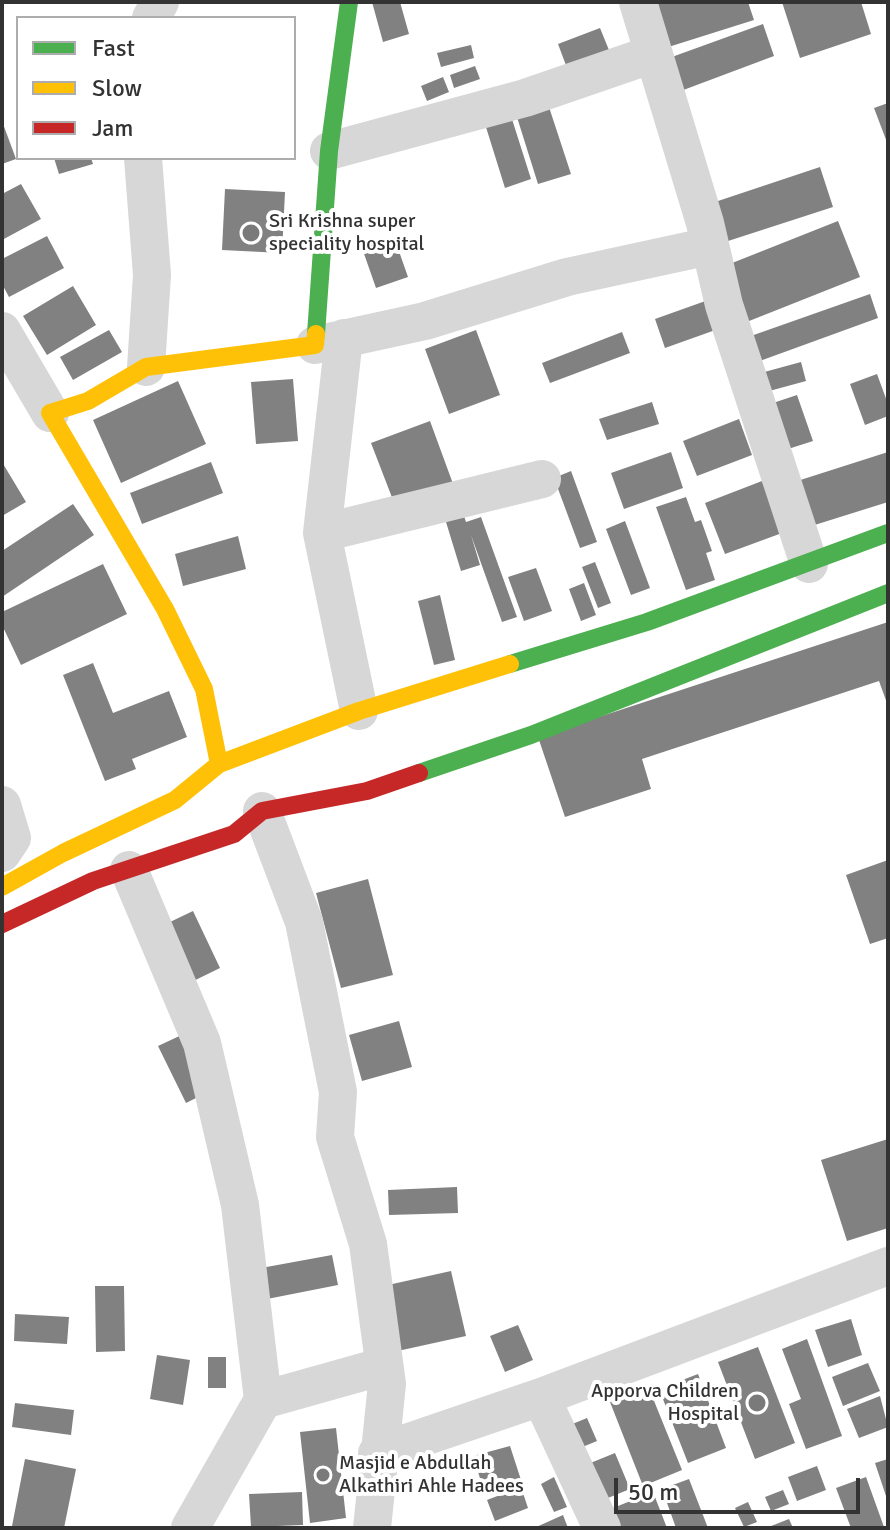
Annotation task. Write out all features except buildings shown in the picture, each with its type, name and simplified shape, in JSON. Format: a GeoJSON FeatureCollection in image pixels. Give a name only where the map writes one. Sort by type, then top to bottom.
{"type":"FeatureCollection","features":[{"type":"Feature","properties":{"kind":"main road"},"geometry":{"type":"LineString","coordinates":[[219,764],[204,689],[165,609],[50,413],[88,401],[146,367],[330,342],[329,151],[349,2]]}},
{"type":"Feature","properties":{"kind":"main road"},"geometry":{"type":"LineString","coordinates":[[2,887],[63,853],[175,800],[219,764],[359,711],[647,622],[888,533]]}},
{"type":"Feature","properties":{"kind":"main road"},"geometry":{"type":"LineString","coordinates":[[2,924],[42,903],[234,834],[262,811],[367,791],[531,735],[888,593]]}},
{"type":"Feature","properties":{"kind":"main road"},"geometry":{"type":"LineString","coordinates":[[2,894],[42,903]]}},
{"type":"Feature","properties":{"kind":"street"},"geometry":{"type":"LineString","coordinates":[[638,2],[710,246],[724,305],[809,564]]}},
{"type":"Feature","properties":{"kind":"street"},"geometry":{"type":"LineString","coordinates":[[329,151],[525,98],[653,54]]}},
{"type":"Feature","properties":{"kind":"street"},"geometry":{"type":"LineString","coordinates":[[143,160],[152,275],[146,367]]}},
{"type":"Feature","properties":{"kind":"street"},"geometry":{"type":"LineString","coordinates":[[359,711],[322,533],[330,342],[425,321],[567,277],[710,246]]}},
{"type":"Feature","properties":{"kind":"street"},"geometry":{"type":"LineString","coordinates":[[2,331],[50,413]]}},
{"type":"Feature","properties":{"kind":"street"},"geometry":{"type":"LineString","coordinates":[[322,533],[542,479]]}},
{"type":"Feature","properties":{"kind":"street"},"geometry":{"type":"LineString","coordinates":[[2,805],[12,838],[2,853]]}},
{"type":"Feature","properties":{"kind":"street"},"geometry":{"type":"LineString","coordinates":[[262,811],[304,922],[338,1092],[335,1137],[368,1244],[387,1384],[377,1453],[372,1528]]}},
{"type":"Feature","properties":{"kind":"street"},"geometry":{"type":"LineString","coordinates":[[129,870],[202,1043],[240,1205],[263,1400],[190,1528]]}},
{"type":"Feature","properties":{"kind":"street"},"geometry":{"type":"LineString","coordinates":[[377,1453],[541,1397],[888,1266]]}},
{"type":"Feature","properties":{"kind":"street"},"geometry":{"type":"LineString","coordinates":[[263,1400],[384,1366]]}},
{"type":"Feature","properties":{"kind":"street"},"geometry":{"type":"LineString","coordinates":[[541,1397],[602,1528]]}},
{"type":"Feature","properties":{"kind":"traffic: fast"},"geometry":{"type":"LineString","coordinates":[[316,334],[329,151],[349,2]]}},
{"type":"Feature","properties":{"kind":"traffic: fast"},"geometry":{"type":"LineString","coordinates":[[510,664],[647,622],[888,533]]}},
{"type":"Feature","properties":{"kind":"traffic: fast"},"geometry":{"type":"LineString","coordinates":[[419,773],[531,735],[888,593]]}},
{"type":"Feature","properties":{"kind":"traffic: slow"},"geometry":{"type":"LineString","coordinates":[[219,764],[204,689],[165,609],[50,413],[88,401],[146,367],[315,345],[316,334]]}},
{"type":"Feature","properties":{"kind":"traffic: slow"},"geometry":{"type":"LineString","coordinates":[[2,887],[63,853],[175,800],[219,764],[359,711],[510,664]]}},
{"type":"Feature","properties":{"kind":"traffic: jam"},"geometry":{"type":"LineString","coordinates":[[2,924],[93,881],[234,834],[262,811],[367,791],[419,773]]}},
{"type":"Feature","properties":{"kind":"place","name":"Sri Krishna super speciality hospital"},"geometry":{"type":"Point","coordinates":[251,233]}},
{"type":"Feature","properties":{"kind":"place","name":"Apporva Children Hospital"},"geometry":{"type":"Point","coordinates":[757,1403]}},
{"type":"Feature","properties":{"kind":"place","name":"Masjid e Abdullah Alkathiri Ahle Hadees"},"geometry":{"type":"Point","coordinates":[323,1475]}}]}
